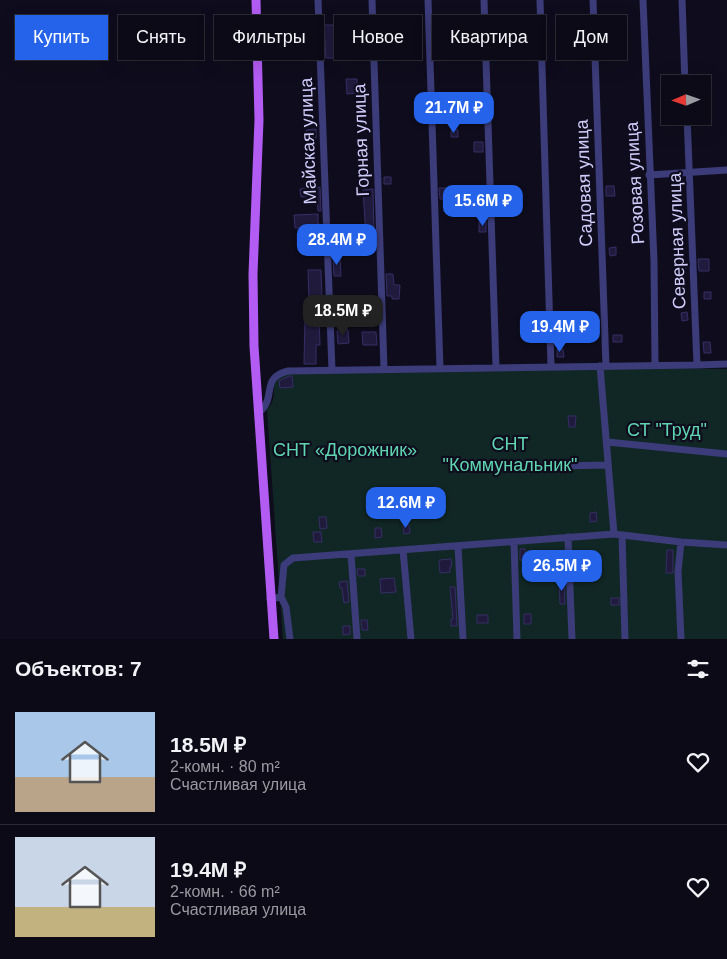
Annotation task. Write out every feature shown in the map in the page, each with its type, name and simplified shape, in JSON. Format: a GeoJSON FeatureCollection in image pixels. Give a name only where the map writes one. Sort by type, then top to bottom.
{"type":"FeatureCollection","features":[{"type":"Feature","properties":{"kind":"main road"},"geometry":{"type":"LineString","coordinates":[[256,0],[259,120],[253,274],[258,412],[274,639]]}},
{"type":"Feature","properties":{"kind":"street","name":"Майская улица"},"geometry":{"type":"LineString","coordinates":[[318,0],[332,370]]}},
{"type":"Feature","properties":{"kind":"street","name":"Горная улица"},"geometry":{"type":"LineString","coordinates":[[372,0],[384,369]]}},
{"type":"Feature","properties":{"kind":"street"},"geometry":{"type":"LineString","coordinates":[[428,0],[440,368]]}},
{"type":"Feature","properties":{"kind":"street"},"geometry":{"type":"LineString","coordinates":[[484,0],[496,368]]}},
{"type":"Feature","properties":{"kind":"street"},"geometry":{"type":"LineString","coordinates":[[540,0],[551,366]]}},
{"type":"Feature","properties":{"kind":"street","name":"Садовая улица"},"geometry":{"type":"LineString","coordinates":[[593,0],[603,366],[614,534]]}},
{"type":"Feature","properties":{"kind":"street","name":"Розовая улица"},"geometry":{"type":"LineString","coordinates":[[643,0],[654,261],[655,365]]}},
{"type":"Feature","properties":{"kind":"street"},"geometry":{"type":"LineString","coordinates":[[682,0],[685,75]]}},
{"type":"Feature","properties":{"kind":"street","name":"Северная улица"},"geometry":{"type":"LineString","coordinates":[[687,125],[697,366]]}},
{"type":"Feature","properties":{"kind":"street"},"geometry":{"type":"LineString","coordinates":[[649,175],[727,170]]}},
{"type":"Feature","properties":{"kind":"street"},"geometry":{"type":"LineString","coordinates":[[258,412],[267,403],[271,381],[278,373],[288,371],[551,366],[697,366],[727,364]]}},
{"type":"Feature","properties":{"kind":"street"},"geometry":{"type":"LineString","coordinates":[[607,442],[727,454]]}},
{"type":"Feature","properties":{"kind":"street"},"geometry":{"type":"LineString","coordinates":[[457,468],[608,465]]}},
{"type":"Feature","properties":{"kind":"street"},"geometry":{"type":"LineString","coordinates":[[290,639],[286,607],[281,597],[284,564],[293,558],[614,534],[727,545]]}},
{"type":"Feature","properties":{"kind":"street"},"geometry":{"type":"LineString","coordinates":[[622,535],[626,639]]}},
{"type":"Feature","properties":{"kind":"street"},"geometry":{"type":"LineString","coordinates":[[568,538],[572,639]]}},
{"type":"Feature","properties":{"kind":"street"},"geometry":{"type":"LineString","coordinates":[[514,542],[517,639]]}},
{"type":"Feature","properties":{"kind":"street"},"geometry":{"type":"LineString","coordinates":[[681,542],[678,572],[681,639]]}},
{"type":"Feature","properties":{"kind":"street"},"geometry":{"type":"LineString","coordinates":[[458,546],[463,639]]}},
{"type":"Feature","properties":{"kind":"street"},"geometry":{"type":"LineString","coordinates":[[403,550],[410,639]]}},
{"type":"Feature","properties":{"kind":"street"},"geometry":{"type":"LineString","coordinates":[[351,554],[357,639]]}},
{"type":"Feature","properties":{"kind":"street"},"geometry":{"type":"LineString","coordinates":[[270,599],[281,597]]}},
{"type":"Feature","properties":{"kind":"green space"},"geometry":{"type":"Polygon","coordinates":[[[600,366],[614,534],[727,545],[727,639],[283,639],[267,410],[272,401],[277,376],[289,373],[600,366]]]}},
{"type":"Feature","properties":{"kind":"green space","name":"СТ \"Труд\""},"geometry":{"type":"Polygon","coordinates":[[[602,368],[727,369],[727,542],[681,540],[616,533],[602,368]]]}},
{"type":"Feature","properties":{"kind":"building"},"geometry":{"type":"Polygon","coordinates":[[[324,25],[334,25],[334,58],[326,58],[324,25]]]}},
{"type":"Feature","properties":{"kind":"building"},"geometry":{"type":"Polygon","coordinates":[[[346,79],[357,79],[357,93],[347,94],[346,79]]]}},
{"type":"Feature","properties":{"kind":"building"},"geometry":{"type":"Polygon","coordinates":[[[316,129],[316,139],[306,140],[306,130],[316,129]]]}},
{"type":"Feature","properties":{"kind":"building"},"geometry":{"type":"Polygon","coordinates":[[[451,130],[458,130],[458,137],[451,137],[451,130]]]}},
{"type":"Feature","properties":{"kind":"building"},"geometry":{"type":"Polygon","coordinates":[[[474,142],[483,142],[483,152],[474,152],[474,142]]]}},
{"type":"Feature","properties":{"kind":"building"},"geometry":{"type":"Polygon","coordinates":[[[384,177],[391,177],[391,184],[384,184],[384,177]]]}},
{"type":"Feature","properties":{"kind":"building"},"geometry":{"type":"Polygon","coordinates":[[[606,186],[614,186],[615,196],[606,196],[606,186]]]}},
{"type":"Feature","properties":{"kind":"building"},"geometry":{"type":"Polygon","coordinates":[[[320,187],[321,211],[318,211],[317,196],[301,197],[300,189],[320,187]]]}},
{"type":"Feature","properties":{"kind":"building"},"geometry":{"type":"Polygon","coordinates":[[[439,188],[450,188],[451,199],[440,199],[439,188]]]}},
{"type":"Feature","properties":{"kind":"building"},"geometry":{"type":"Polygon","coordinates":[[[373,189],[374,235],[366,236],[363,190],[373,189]]]}},
{"type":"Feature","properties":{"kind":"building"},"geometry":{"type":"Polygon","coordinates":[[[318,214],[321,239],[315,239],[315,227],[295,228],[294,215],[318,214]]]}},
{"type":"Feature","properties":{"kind":"building"},"geometry":{"type":"Polygon","coordinates":[[[634,220],[644,220],[644,228],[634,228],[634,220]]]}},
{"type":"Feature","properties":{"kind":"building"},"geometry":{"type":"Polygon","coordinates":[[[479,222],[486,222],[486,232],[479,232],[479,222]]]}},
{"type":"Feature","properties":{"kind":"building"},"geometry":{"type":"Polygon","coordinates":[[[309,245],[318,245],[318,255],[309,255],[309,245]]]}},
{"type":"Feature","properties":{"kind":"building"},"geometry":{"type":"Polygon","coordinates":[[[616,247],[616,255],[610,256],[609,248],[616,247]]]}},
{"type":"Feature","properties":{"kind":"building"},"geometry":{"type":"Polygon","coordinates":[[[333,256],[340,256],[341,276],[334,276],[333,256]]]}},
{"type":"Feature","properties":{"kind":"building"},"geometry":{"type":"Polygon","coordinates":[[[698,259],[709,259],[709,271],[699,271],[698,259]]]}},
{"type":"Feature","properties":{"kind":"building"},"geometry":{"type":"Polygon","coordinates":[[[677,261],[686,261],[686,269],[678,269],[677,261]]]}},
{"type":"Feature","properties":{"kind":"building"},"geometry":{"type":"Polygon","coordinates":[[[308,270],[321,270],[322,300],[309,301],[308,270]]]}},
{"type":"Feature","properties":{"kind":"building"},"geometry":{"type":"Polygon","coordinates":[[[386,274],[393,274],[394,285],[400,285],[399,299],[392,299],[392,296],[387,296],[386,274]]]}},
{"type":"Feature","properties":{"kind":"building"},"geometry":{"type":"Polygon","coordinates":[[[704,292],[711,292],[711,299],[704,299],[704,292]]]}},
{"type":"Feature","properties":{"kind":"building"},"geometry":{"type":"Polygon","coordinates":[[[363,301],[375,301],[375,312],[347,313],[347,303],[363,303],[363,301]]]}},
{"type":"Feature","properties":{"kind":"building"},"geometry":{"type":"Polygon","coordinates":[[[537,312],[544,312],[544,325],[537,325],[537,312]]]}},
{"type":"Feature","properties":{"kind":"building"},"geometry":{"type":"Polygon","coordinates":[[[687,312],[688,320],[682,321],[681,313],[687,312]]]}},
{"type":"Feature","properties":{"kind":"building"},"geometry":{"type":"Polygon","coordinates":[[[305,317],[319,317],[320,345],[316,345],[316,364],[304,364],[305,317]]]}},
{"type":"Feature","properties":{"kind":"building"},"geometry":{"type":"Polygon","coordinates":[[[348,330],[349,343],[338,344],[337,331],[348,330]]]}},
{"type":"Feature","properties":{"kind":"building"},"geometry":{"type":"Polygon","coordinates":[[[362,332],[376,332],[377,345],[363,345],[362,332]]]}},
{"type":"Feature","properties":{"kind":"building"},"geometry":{"type":"Polygon","coordinates":[[[613,335],[622,335],[622,342],[613,342],[613,335]]]}},
{"type":"Feature","properties":{"kind":"building"},"geometry":{"type":"Polygon","coordinates":[[[703,342],[710,342],[711,353],[704,353],[703,342]]]}},
{"type":"Feature","properties":{"kind":"building"},"geometry":{"type":"Polygon","coordinates":[[[557,349],[563,349],[564,357],[557,357],[557,349]]]}},
{"type":"Feature","properties":{"kind":"building"},"geometry":{"type":"Polygon","coordinates":[[[292,376],[293,387],[280,388],[279,381],[292,376]]]}},
{"type":"Feature","properties":{"kind":"building"},"geometry":{"type":"Polygon","coordinates":[[[568,416],[576,416],[575,427],[569,427],[568,416]]]}},
{"type":"Feature","properties":{"kind":"building"},"geometry":{"type":"Polygon","coordinates":[[[596,512],[597,521],[590,522],[590,513],[596,512]]]}},
{"type":"Feature","properties":{"kind":"building"},"geometry":{"type":"Polygon","coordinates":[[[319,517],[326,517],[327,528],[320,529],[319,517]]]}},
{"type":"Feature","properties":{"kind":"building"},"geometry":{"type":"Polygon","coordinates":[[[403,525],[409,525],[410,533],[404,534],[403,525]]]}},
{"type":"Feature","properties":{"kind":"building"},"geometry":{"type":"Polygon","coordinates":[[[375,528],[381,528],[382,537],[375,538],[375,528]]]}},
{"type":"Feature","properties":{"kind":"building"},"geometry":{"type":"Polygon","coordinates":[[[313,532],[321,532],[322,542],[314,542],[313,532]]]}},
{"type":"Feature","properties":{"kind":"building"},"geometry":{"type":"Polygon","coordinates":[[[520,549],[525,549],[525,560],[520,560],[520,549]]]}},
{"type":"Feature","properties":{"kind":"building"},"geometry":{"type":"Polygon","coordinates":[[[667,550],[673,550],[673,573],[666,573],[667,550]]]}},
{"type":"Feature","properties":{"kind":"building"},"geometry":{"type":"Polygon","coordinates":[[[451,559],[452,566],[450,567],[450,572],[440,573],[439,560],[451,559]]]}},
{"type":"Feature","properties":{"kind":"building"},"geometry":{"type":"Polygon","coordinates":[[[357,569],[365,569],[365,576],[358,576],[357,569]]]}},
{"type":"Feature","properties":{"kind":"building"},"geometry":{"type":"Polygon","coordinates":[[[394,578],[396,592],[381,593],[380,579],[394,578]]]}},
{"type":"Feature","properties":{"kind":"building"},"geometry":{"type":"Polygon","coordinates":[[[559,580],[564,580],[565,604],[560,604],[559,580]]]}},
{"type":"Feature","properties":{"kind":"building"},"geometry":{"type":"Polygon","coordinates":[[[347,581],[349,602],[344,603],[342,588],[340,588],[339,582],[347,581]]]}},
{"type":"Feature","properties":{"kind":"building"},"geometry":{"type":"Polygon","coordinates":[[[450,587],[455,587],[457,626],[451,626],[451,619],[453,619],[450,587]]]}},
{"type":"Feature","properties":{"kind":"building"},"geometry":{"type":"Polygon","coordinates":[[[611,598],[619,598],[619,605],[611,605],[611,598]]]}},
{"type":"Feature","properties":{"kind":"building"},"geometry":{"type":"Polygon","coordinates":[[[524,614],[531,614],[531,624],[524,624],[524,614]]]}},
{"type":"Feature","properties":{"kind":"building"},"geometry":{"type":"Polygon","coordinates":[[[477,615],[488,615],[488,623],[477,623],[477,615]]]}},
{"type":"Feature","properties":{"kind":"building"},"geometry":{"type":"Polygon","coordinates":[[[361,620],[367,620],[368,630],[362,630],[361,620]]]}},
{"type":"Feature","properties":{"kind":"building"},"geometry":{"type":"Polygon","coordinates":[[[343,626],[350,626],[350,634],[343,635],[343,626]]]}},
{"type":"Feature","properties":{"kind":"park label","name":"СНТ «Дорожник»"},"geometry":{"type":"Point","coordinates":[345,450]}},
{"type":"Feature","properties":{"kind":"park label","name":"СНТ \"Коммунальник\""},"geometry":{"type":"Point","coordinates":[510,454]}}]}
